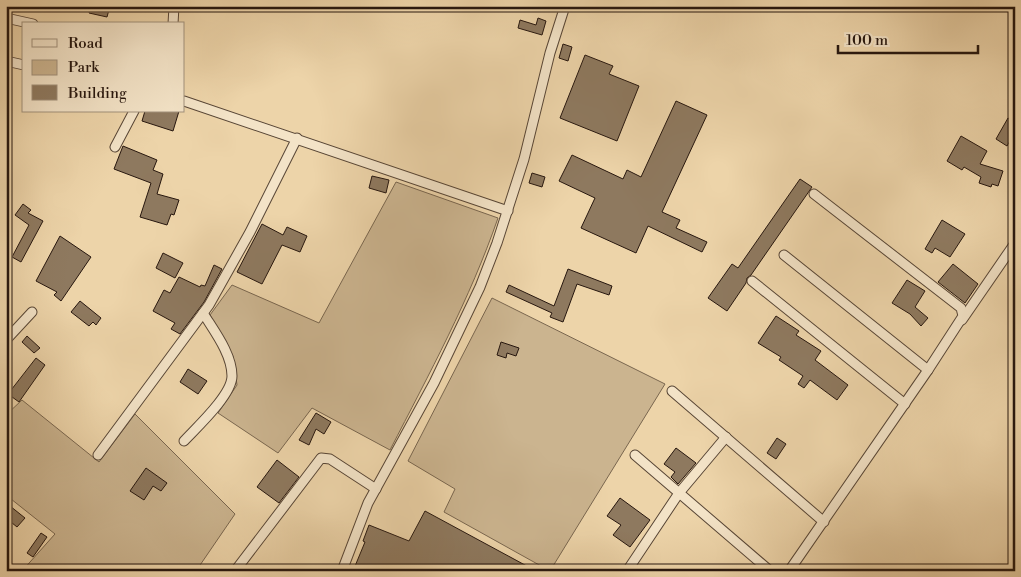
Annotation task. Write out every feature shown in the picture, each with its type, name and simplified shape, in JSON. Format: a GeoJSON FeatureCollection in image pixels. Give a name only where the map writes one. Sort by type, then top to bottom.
{"type":"FeatureCollection","features":[{"type":"Feature","properties":{"kind":"street"},"geometry":{"type":"LineString","coordinates":[[173,22],[174,6]]}},
{"type":"Feature","properties":{"kind":"street"},"geometry":{"type":"LineString","coordinates":[[342,571],[360,521],[434,383],[480,287],[508,211],[524,159],[550,53],[565,6]]}},
{"type":"Feature","properties":{"kind":"street"},"geometry":{"type":"LineString","coordinates":[[6,18],[24,22]]}},
{"type":"Feature","properties":{"kind":"street"},"geometry":{"type":"LineString","coordinates":[[6,61],[22,65]]}},
{"type":"Feature","properties":{"kind":"street"},"geometry":{"type":"LineString","coordinates":[[185,101],[508,211]]}},
{"type":"Feature","properties":{"kind":"street"},"geometry":{"type":"LineString","coordinates":[[115,147],[133,112]]}},
{"type":"Feature","properties":{"kind":"street"},"geometry":{"type":"LineString","coordinates":[[98,454],[203,313],[250,232],[297,138]]}},
{"type":"Feature","properties":{"kind":"street"},"geometry":{"type":"LineString","coordinates":[[814,194],[961,308],[963,316],[960,322]]}},
{"type":"Feature","properties":{"kind":"street"},"geometry":{"type":"LineString","coordinates":[[789,571],[1015,243]]}},
{"type":"Feature","properties":{"kind":"street"},"geometry":{"type":"LineString","coordinates":[[784,255],[928,370]]}},
{"type":"Feature","properties":{"kind":"street"},"geometry":{"type":"LineString","coordinates":[[752,281],[905,404]]}},
{"type":"Feature","properties":{"kind":"street"},"geometry":{"type":"LineString","coordinates":[[6,340],[32,312]]}},
{"type":"Feature","properties":{"kind":"street"},"geometry":{"type":"LineString","coordinates":[[184,441],[225,392],[232,376],[223,346],[203,313]]}},
{"type":"Feature","properties":{"kind":"street"},"geometry":{"type":"LineString","coordinates":[[672,391],[824,522]]}},
{"type":"Feature","properties":{"kind":"street"},"geometry":{"type":"LineString","coordinates":[[627,571],[679,493],[726,437]]}},
{"type":"Feature","properties":{"kind":"street"},"geometry":{"type":"LineString","coordinates":[[635,455],[770,571]]}},
{"type":"Feature","properties":{"kind":"street"},"geometry":{"type":"LineString","coordinates":[[235,571],[321,458],[330,459],[376,489]]}},
{"type":"Feature","properties":{"kind":"green space"},"geometry":{"type":"Polygon","coordinates":[[[396,182],[498,218],[475,278],[390,450],[312,408],[278,453],[218,413],[237,385],[233,356],[210,315],[232,285],[319,323],[396,182]]]}},
{"type":"Feature","properties":{"kind":"green space"},"geometry":{"type":"Polygon","coordinates":[[[492,298],[665,384],[550,571],[444,512],[455,489],[408,461],[492,298]]]}},
{"type":"Feature","properties":{"kind":"green space"},"geometry":{"type":"Polygon","coordinates":[[[22,400],[99,462],[135,414],[235,514],[196,571],[22,571],[55,534],[6,495],[6,415],[22,400]]]}},
{"type":"Feature","properties":{"kind":"building"},"geometry":{"type":"Polygon","coordinates":[[[91,6],[110,6],[107,17],[89,13],[91,6]]]}},
{"type":"Feature","properties":{"kind":"building"},"geometry":{"type":"Polygon","coordinates":[[[538,18],[546,21],[542,35],[518,28],[520,20],[536,25],[538,18]]]}},
{"type":"Feature","properties":{"kind":"building"},"geometry":{"type":"Polygon","coordinates":[[[563,44],[572,47],[568,61],[559,58],[563,44]]]}},
{"type":"Feature","properties":{"kind":"building"},"geometry":{"type":"Polygon","coordinates":[[[585,55],[613,66],[609,74],[639,86],[617,141],[560,118],[585,55]]]}},
{"type":"Feature","properties":{"kind":"building"},"geometry":{"type":"Polygon","coordinates":[[[676,101],[707,115],[662,212],[680,220],[676,228],[707,242],[702,252],[648,226],[636,253],[581,228],[595,198],[559,181],[572,155],[623,179],[627,170],[641,177],[676,101]]]}},
{"type":"Feature","properties":{"kind":"building"},"geometry":{"type":"Polygon","coordinates":[[[145,112],[179,112],[173,131],[142,121],[145,112]]]}},
{"type":"Feature","properties":{"kind":"building"},"geometry":{"type":"Polygon","coordinates":[[[1008,118],[1015,122],[1015,141],[1011,139],[1007,146],[996,139],[1008,118]]]}},
{"type":"Feature","properties":{"kind":"building"},"geometry":{"type":"Polygon","coordinates":[[[961,136],[987,151],[980,164],[1003,171],[998,186],[992,184],[991,187],[979,183],[981,177],[964,167],[962,170],[947,161],[961,136]]]}},
{"type":"Feature","properties":{"kind":"building"},"geometry":{"type":"Polygon","coordinates":[[[123,146],[157,160],[153,170],[163,174],[157,194],[179,200],[174,215],[171,214],[167,225],[140,217],[151,183],[114,169],[123,146]]]}},
{"type":"Feature","properties":{"kind":"building"},"geometry":{"type":"Polygon","coordinates":[[[532,173],[545,177],[542,187],[529,183],[532,173]]]}},
{"type":"Feature","properties":{"kind":"building"},"geometry":{"type":"Polygon","coordinates":[[[372,176],[389,180],[386,193],[369,188],[372,176]]]}},
{"type":"Feature","properties":{"kind":"building"},"geometry":{"type":"Polygon","coordinates":[[[800,179],[812,187],[751,275],[747,278],[746,283],[727,311],[708,298],[732,264],[738,268],[800,179]]]}},
{"type":"Feature","properties":{"kind":"building"},"geometry":{"type":"Polygon","coordinates":[[[23,204],[31,210],[28,213],[43,221],[21,262],[12,257],[29,225],[15,215],[23,204]]]}},
{"type":"Feature","properties":{"kind":"building"},"geometry":{"type":"Polygon","coordinates":[[[942,220],[965,234],[950,257],[935,248],[932,253],[925,249],[942,220]]]}},
{"type":"Feature","properties":{"kind":"building"},"geometry":{"type":"Polygon","coordinates":[[[262,224],[283,235],[287,227],[307,236],[300,252],[282,245],[262,284],[237,272],[262,224]]]}},
{"type":"Feature","properties":{"kind":"building"},"geometry":{"type":"Polygon","coordinates":[[[60,236],[91,257],[61,301],[54,295],[57,292],[36,281],[60,236]]]}},
{"type":"Feature","properties":{"kind":"building"},"geometry":{"type":"Polygon","coordinates":[[[163,253],[183,263],[175,278],[156,268],[163,253]]]}},
{"type":"Feature","properties":{"kind":"building"},"geometry":{"type":"Polygon","coordinates":[[[953,264],[978,284],[965,303],[938,282],[953,264]]]}},
{"type":"Feature","properties":{"kind":"building"},"geometry":{"type":"Polygon","coordinates":[[[214,265],[222,269],[204,302],[180,334],[171,329],[175,323],[153,311],[164,290],[170,293],[179,277],[200,287],[201,285],[205,286],[214,265]]]}},
{"type":"Feature","properties":{"kind":"building"},"geometry":{"type":"Polygon","coordinates":[[[568,269],[612,286],[609,295],[577,284],[563,322],[550,317],[552,313],[506,292],[509,285],[554,306],[568,269]]]}},
{"type":"Feature","properties":{"kind":"building"},"geometry":{"type":"Polygon","coordinates":[[[907,280],[925,291],[915,307],[928,318],[921,326],[910,314],[892,303],[907,280]]]}},
{"type":"Feature","properties":{"kind":"building"},"geometry":{"type":"Polygon","coordinates":[[[80,301],[101,318],[96,325],[93,322],[89,326],[71,312],[80,301]]]}},
{"type":"Feature","properties":{"kind":"building"},"geometry":{"type":"Polygon","coordinates":[[[776,316],[799,331],[796,335],[821,351],[815,360],[848,385],[837,400],[810,380],[804,388],[798,384],[803,376],[779,360],[781,357],[758,343],[776,316]]]}},
{"type":"Feature","properties":{"kind":"building"},"geometry":{"type":"Polygon","coordinates":[[[27,336],[40,348],[34,353],[22,342],[27,336]]]}},
{"type":"Feature","properties":{"kind":"building"},"geometry":{"type":"Polygon","coordinates":[[[501,342],[519,348],[516,356],[507,353],[506,358],[497,355],[501,342]]]}},
{"type":"Feature","properties":{"kind":"building"},"geometry":{"type":"Polygon","coordinates":[[[36,358],[45,365],[19,402],[8,394],[36,358]]]}},
{"type":"Feature","properties":{"kind":"building"},"geometry":{"type":"Polygon","coordinates":[[[188,369],[207,381],[198,394],[180,382],[188,369]]]}},
{"type":"Feature","properties":{"kind":"building"},"geometry":{"type":"Polygon","coordinates":[[[316,413],[331,422],[324,434],[316,429],[309,445],[299,440],[316,413]]]}},
{"type":"Feature","properties":{"kind":"building"},"geometry":{"type":"Polygon","coordinates":[[[777,438],[786,444],[776,459],[767,453],[777,438]]]}},
{"type":"Feature","properties":{"kind":"building"},"geometry":{"type":"Polygon","coordinates":[[[676,448],[696,463],[678,484],[671,477],[675,472],[664,464],[676,448]]]}},
{"type":"Feature","properties":{"kind":"building"},"geometry":{"type":"Polygon","coordinates":[[[277,460],[299,477],[279,503],[257,487],[277,460]]]}},
{"type":"Feature","properties":{"kind":"building"},"geometry":{"type":"Polygon","coordinates":[[[146,468],[167,483],[161,491],[153,486],[144,500],[130,491],[146,468]]]}},
{"type":"Feature","properties":{"kind":"building"},"geometry":{"type":"Polygon","coordinates":[[[620,498],[650,520],[630,547],[613,535],[621,525],[607,516],[620,498]]]}},
{"type":"Feature","properties":{"kind":"building"},"geometry":{"type":"Polygon","coordinates":[[[10,506],[25,518],[17,527],[6,518],[6,511],[10,506]]]}},
{"type":"Feature","properties":{"kind":"building"},"geometry":{"type":"Polygon","coordinates":[[[425,511],[536,571],[353,571],[365,542],[363,541],[369,525],[409,541],[425,511]]]}},
{"type":"Feature","properties":{"kind":"building"},"geometry":{"type":"Polygon","coordinates":[[[41,533],[47,537],[33,557],[27,553],[41,533]]]}}]}
